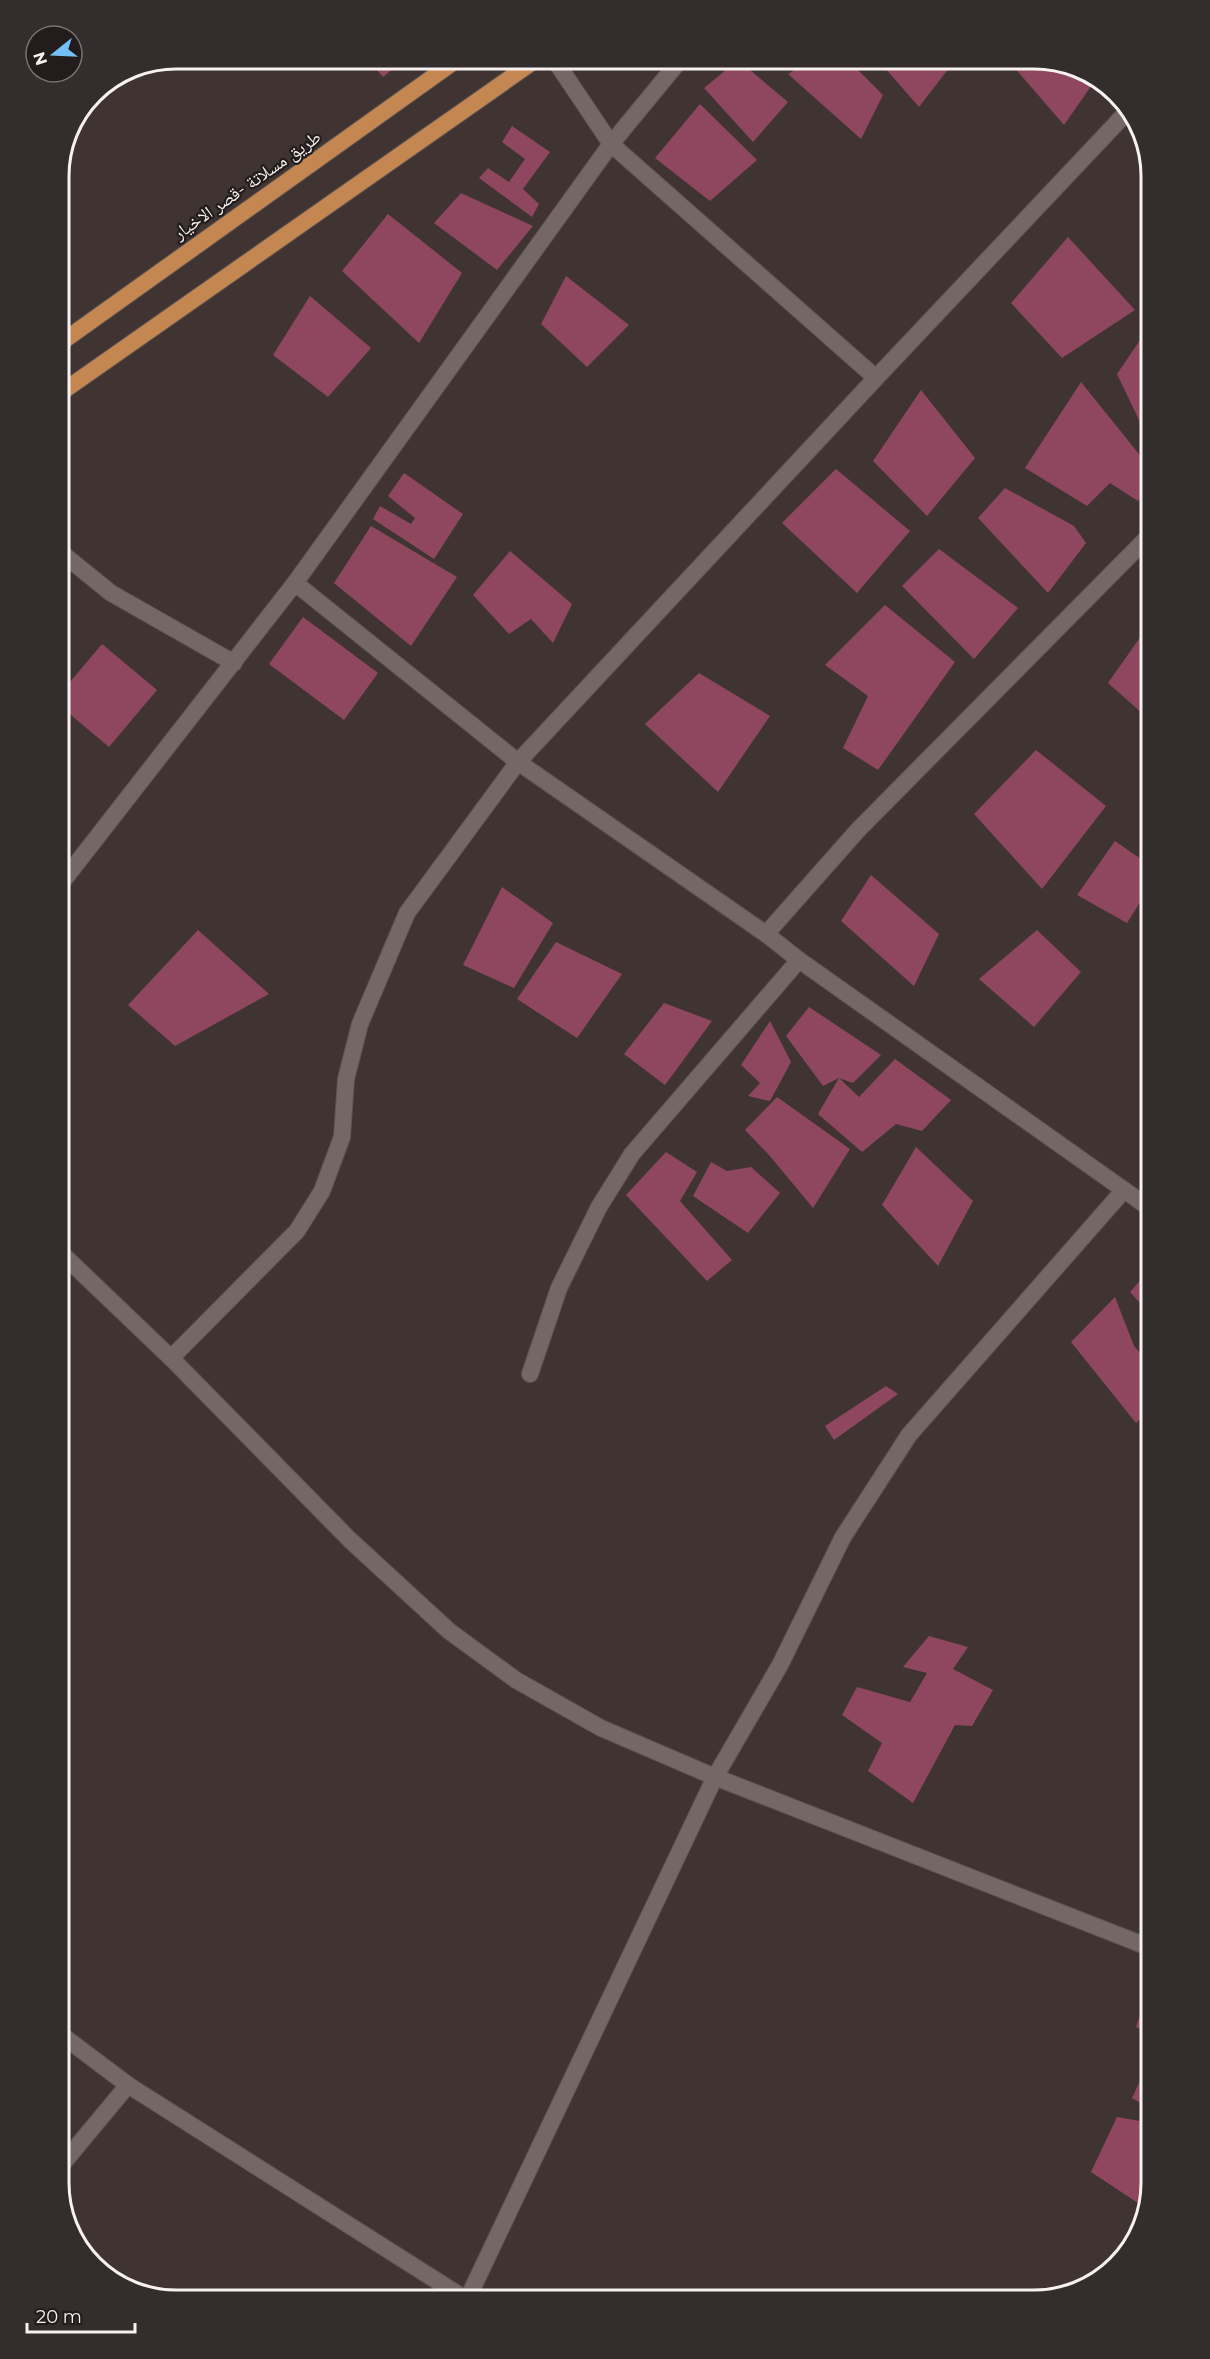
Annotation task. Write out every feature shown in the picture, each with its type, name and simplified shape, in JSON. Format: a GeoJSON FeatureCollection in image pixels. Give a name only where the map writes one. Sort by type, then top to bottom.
{"type":"FeatureCollection","features":[{"type":"Feature","properties":{"kind":"main road","name":"طريق مسلاتة -قصر الاخيار"},"geometry":{"type":"LineString","coordinates":[[69,337],[444,69]]}},
{"type":"Feature","properties":{"kind":"main road"},"geometry":{"type":"LineString","coordinates":[[69,387],[523,69]]}},
{"type":"Feature","properties":{"kind":"street"},"geometry":{"type":"LineString","coordinates":[[561,69],[611,144],[876,378]]}},
{"type":"Feature","properties":{"kind":"street"},"geometry":{"type":"LineString","coordinates":[[69,873],[295,583],[611,144],[673,69]]}},
{"type":"Feature","properties":{"kind":"street"},"geometry":{"type":"LineString","coordinates":[[171,1358],[297,1231],[322,1191],[342,1137],[346,1079],[360,1024],[407,913],[518,762],[1123,117]]}},
{"type":"Feature","properties":{"kind":"street"},"geometry":{"type":"LineString","coordinates":[[766,934],[858,830],[1141,545]]}},
{"type":"Feature","properties":{"kind":"street"},"geometry":{"type":"LineString","coordinates":[[69,558],[111,593],[234,663]]}},
{"type":"Feature","properties":{"kind":"street"},"geometry":{"type":"LineString","coordinates":[[295,583],[518,762],[766,934],[799,960],[1141,1202]]}},
{"type":"Feature","properties":{"kind":"street"},"geometry":{"type":"LineString","coordinates":[[531,1374],[559,1288],[599,1207],[633,1154],[799,960]]}},
{"type":"Feature","properties":{"kind":"street"},"geometry":{"type":"LineString","coordinates":[[472,2290],[714,1778],[780,1665],[843,1537],[909,1435],[1124,1190]]}},
{"type":"Feature","properties":{"kind":"street"},"geometry":{"type":"LineString","coordinates":[[69,1261],[171,1358],[350,1540],[449,1631],[516,1680],[601,1728],[714,1778],[1141,1944]]}},
{"type":"Feature","properties":{"kind":"street"},"geometry":{"type":"LineString","coordinates":[[69,2041],[128,2085],[451,2290]]}},
{"type":"Feature","properties":{"kind":"street"},"geometry":{"type":"LineString","coordinates":[[69,2155],[128,2085]]}},
{"type":"Feature","properties":{"kind":"building"},"geometry":{"type":"Polygon","coordinates":[[[376,69],[393,69],[383,77],[376,69]]]}},
{"type":"Feature","properties":{"kind":"building"},"geometry":{"type":"Polygon","coordinates":[[[727,69],[749,69],[788,102],[753,142],[704,88],[727,69]]]}},
{"type":"Feature","properties":{"kind":"building"},"geometry":{"type":"Polygon","coordinates":[[[796,69],[857,69],[883,95],[861,139],[788,74],[796,69]]]}},
{"type":"Feature","properties":{"kind":"building"},"geometry":{"type":"Polygon","coordinates":[[[886,69],[948,69],[919,107],[886,69]]]}},
{"type":"Feature","properties":{"kind":"building"},"geometry":{"type":"Polygon","coordinates":[[[1016,69],[1055,71],[1075,77],[1091,86],[1064,125],[1016,69]]]}},
{"type":"Feature","properties":{"kind":"building"},"geometry":{"type":"Polygon","coordinates":[[[700,104],[757,160],[710,201],[655,158],[700,104]]]}},
{"type":"Feature","properties":{"kind":"building"},"geometry":{"type":"Polygon","coordinates":[[[512,126],[550,152],[523,189],[539,204],[532,217],[479,178],[488,168],[509,182],[525,159],[502,142],[512,126]]]}},
{"type":"Feature","properties":{"kind":"building"},"geometry":{"type":"Polygon","coordinates":[[[461,193],[533,226],[497,270],[434,223],[461,193]]]}},
{"type":"Feature","properties":{"kind":"building"},"geometry":{"type":"Polygon","coordinates":[[[388,214],[462,273],[419,343],[342,271],[388,214]]]}},
{"type":"Feature","properties":{"kind":"building"},"geometry":{"type":"Polygon","coordinates":[[[1068,237],[1135,310],[1062,358],[1011,303],[1068,237]]]}},
{"type":"Feature","properties":{"kind":"building"},"geometry":{"type":"Polygon","coordinates":[[[566,276],[629,325],[587,367],[541,324],[566,276]]]}},
{"type":"Feature","properties":{"kind":"building"},"geometry":{"type":"Polygon","coordinates":[[[310,296],[371,348],[328,397],[273,355],[310,296]]]}},
{"type":"Feature","properties":{"kind":"building"},"geometry":{"type":"Polygon","coordinates":[[[1141,339],[1141,424],[1117,374],[1141,339]]]}},
{"type":"Feature","properties":{"kind":"building"},"geometry":{"type":"Polygon","coordinates":[[[1081,382],[1141,457],[1141,497],[1138,501],[1110,483],[1087,506],[1025,468],[1081,382]]]}},
{"type":"Feature","properties":{"kind":"building"},"geometry":{"type":"Polygon","coordinates":[[[921,390],[975,458],[927,516],[873,461],[921,390]]]}},
{"type":"Feature","properties":{"kind":"building"},"geometry":{"type":"Polygon","coordinates":[[[836,469],[910,531],[857,593],[782,523],[836,469]]]}},
{"type":"Feature","properties":{"kind":"building"},"geometry":{"type":"Polygon","coordinates":[[[404,473],[463,514],[434,559],[373,519],[380,506],[411,524],[415,518],[388,496],[404,473]]]}},
{"type":"Feature","properties":{"kind":"building"},"geometry":{"type":"Polygon","coordinates":[[[1005,488],[1074,526],[1086,543],[1048,593],[978,518],[1005,488]]]}},
{"type":"Feature","properties":{"kind":"building"},"geometry":{"type":"Polygon","coordinates":[[[371,526],[457,577],[411,646],[334,583],[371,526]]]}},
{"type":"Feature","properties":{"kind":"building"},"geometry":{"type":"Polygon","coordinates":[[[939,549],[1018,608],[974,659],[902,586],[939,549]]]}},
{"type":"Feature","properties":{"kind":"building"},"geometry":{"type":"Polygon","coordinates":[[[510,551],[572,604],[553,643],[531,619],[509,634],[473,595],[510,551]]]}},
{"type":"Feature","properties":{"kind":"building"},"geometry":{"type":"Polygon","coordinates":[[[885,605],[955,662],[878,770],[843,748],[868,696],[825,665],[885,605]]]}},
{"type":"Feature","properties":{"kind":"building"},"geometry":{"type":"Polygon","coordinates":[[[303,617],[378,673],[344,720],[269,664],[303,617]]]}},
{"type":"Feature","properties":{"kind":"building"},"geometry":{"type":"Polygon","coordinates":[[[1141,636],[1141,712],[1108,683],[1141,636]]]}},
{"type":"Feature","properties":{"kind":"building"},"geometry":{"type":"Polygon","coordinates":[[[102,644],[157,690],[109,747],[69,713],[69,683],[102,644]]]}},
{"type":"Feature","properties":{"kind":"building"},"geometry":{"type":"Polygon","coordinates":[[[699,673],[770,716],[718,792],[645,724],[699,673]]]}},
{"type":"Feature","properties":{"kind":"building"},"geometry":{"type":"Polygon","coordinates":[[[1036,750],[1106,806],[1042,889],[974,814],[1036,750]]]}},
{"type":"Feature","properties":{"kind":"building"},"geometry":{"type":"Polygon","coordinates":[[[1115,841],[1141,859],[1141,901],[1127,923],[1077,895],[1115,841]]]}},
{"type":"Feature","properties":{"kind":"building"},"geometry":{"type":"Polygon","coordinates":[[[871,875],[939,934],[914,986],[841,921],[871,875]]]}},
{"type":"Feature","properties":{"kind":"building"},"geometry":{"type":"Polygon","coordinates":[[[502,887],[553,923],[514,988],[463,965],[502,887]]]}},
{"type":"Feature","properties":{"kind":"building"},"geometry":{"type":"Polygon","coordinates":[[[198,930],[269,994],[175,1046],[128,1005],[198,930]]]}},
{"type":"Feature","properties":{"kind":"building"},"geometry":{"type":"Polygon","coordinates":[[[1037,930],[1081,972],[1034,1027],[979,979],[1037,930]]]}},
{"type":"Feature","properties":{"kind":"building"},"geometry":{"type":"Polygon","coordinates":[[[556,942],[622,974],[577,1038],[517,999],[556,942]]]}},
{"type":"Feature","properties":{"kind":"building"},"geometry":{"type":"Polygon","coordinates":[[[664,1003],[712,1021],[665,1085],[624,1054],[664,1003]]]}},
{"type":"Feature","properties":{"kind":"building"},"geometry":{"type":"Polygon","coordinates":[[[809,1007],[881,1055],[853,1083],[839,1078],[823,1086],[786,1036],[809,1007]]]}},
{"type":"Feature","properties":{"kind":"building"},"geometry":{"type":"Polygon","coordinates":[[[770,1021],[791,1062],[770,1101],[748,1096],[760,1083],[741,1065],[770,1021]]]}},
{"type":"Feature","properties":{"kind":"building"},"geometry":{"type":"Polygon","coordinates":[[[895,1059],[951,1100],[922,1131],[896,1124],[862,1152],[818,1114],[839,1078],[859,1097],[895,1059]]]}},
{"type":"Feature","properties":{"kind":"building"},"geometry":{"type":"Polygon","coordinates":[[[777,1097],[850,1149],[813,1208],[745,1130],[777,1097]]]}},
{"type":"Feature","properties":{"kind":"building"},"geometry":{"type":"Polygon","coordinates":[[[916,1147],[973,1201],[938,1266],[882,1205],[916,1147]]]}},
{"type":"Feature","properties":{"kind":"building"},"geometry":{"type":"Polygon","coordinates":[[[666,1152],[697,1172],[680,1201],[732,1260],[707,1281],[626,1195],[666,1152]]]}},
{"type":"Feature","properties":{"kind":"building"},"geometry":{"type":"Polygon","coordinates":[[[711,1162],[727,1171],[751,1167],[780,1193],[748,1233],[693,1196],[711,1162]]]}},
{"type":"Feature","properties":{"kind":"building"},"geometry":{"type":"Polygon","coordinates":[[[1141,1279],[1141,1304],[1130,1292],[1141,1279]]]}},
{"type":"Feature","properties":{"kind":"building"},"geometry":{"type":"Polygon","coordinates":[[[1115,1297],[1134,1346],[1141,1354],[1141,1418],[1136,1423],[1071,1342],[1115,1297]]]}},
{"type":"Feature","properties":{"kind":"building"},"geometry":{"type":"Polygon","coordinates":[[[886,1386],[898,1394],[834,1440],[825,1426],[886,1386]]]}},
{"type":"Feature","properties":{"kind":"building"},"geometry":{"type":"Polygon","coordinates":[[[929,1636],[968,1647],[953,1669],[993,1690],[972,1726],[955,1725],[913,1803],[868,1771],[882,1743],[842,1715],[857,1687],[910,1702],[927,1673],[903,1667],[929,1636]]]}},
{"type":"Feature","properties":{"kind":"building"},"geometry":{"type":"Polygon","coordinates":[[[1141,2012],[1141,2029],[1136,2027],[1141,2012]]]}},
{"type":"Feature","properties":{"kind":"building"},"geometry":{"type":"Polygon","coordinates":[[[1141,2079],[1141,2103],[1132,2098],[1141,2079]]]}},
{"type":"Feature","properties":{"kind":"building"},"geometry":{"type":"Polygon","coordinates":[[[1117,2117],[1141,2121],[1139,2203],[1091,2172],[1117,2117]]]}}]}
